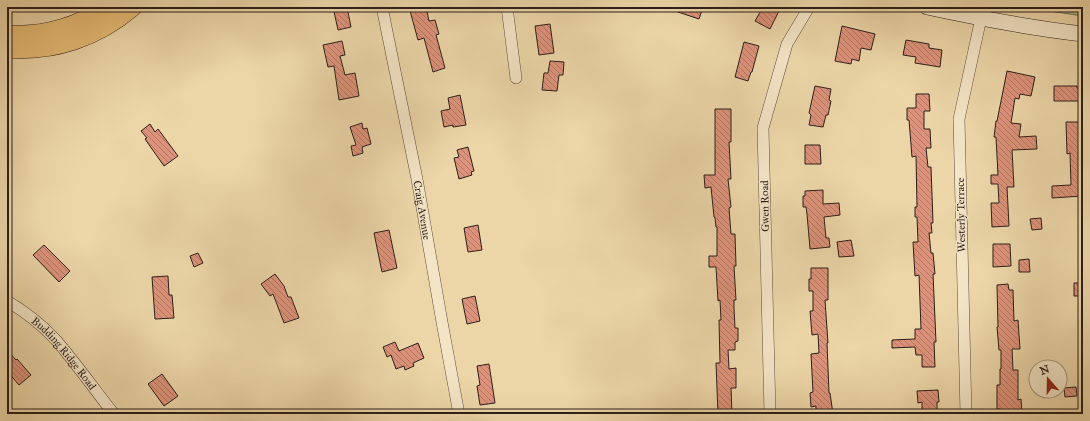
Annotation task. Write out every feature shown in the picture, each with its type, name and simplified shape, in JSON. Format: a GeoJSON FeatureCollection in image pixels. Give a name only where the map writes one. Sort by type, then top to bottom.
{"type":"FeatureCollection","features":[{"type":"Feature","properties":{"kind":"highway"},"geometry":{"type":"LineString","coordinates":[[7,34],[30,34],[56,31],[81,22],[108,7]]}},
{"type":"Feature","properties":{"kind":"highway"},"geometry":{"type":"LineString","coordinates":[[7,48],[41,48],[67,43],[104,27],[132,7]]}},
{"type":"Feature","properties":{"kind":"main road"},"geometry":{"type":"LineString","coordinates":[[927,7],[1025,26],[1083,34]]}},
{"type":"Feature","properties":{"kind":"street","name":"Craig Avenue"},"geometry":{"type":"LineString","coordinates":[[382,7],[415,172],[459,414]]}},
{"type":"Feature","properties":{"kind":"street"},"geometry":{"type":"LineString","coordinates":[[507,7],[516,78]]}},
{"type":"Feature","properties":{"kind":"street","name":"Gwen Road"},"geometry":{"type":"LineString","coordinates":[[770,414],[763,128],[787,44],[809,7]]}},
{"type":"Feature","properties":{"kind":"street","name":"Westerly Terrace"},"geometry":{"type":"LineString","coordinates":[[966,414],[959,119],[981,18]]}},
{"type":"Feature","properties":{"kind":"street","name":"Budding Ridge Road"},"geometry":{"type":"LineString","coordinates":[[7,301],[38,323],[54,338],[114,414]]}},
{"type":"Feature","properties":{"kind":"green space"},"geometry":{"type":"Polygon","coordinates":[[[1023,7],[1083,7],[1083,16],[1023,7]]]}},
{"type":"Feature","properties":{"kind":"building"},"geometry":{"type":"Polygon","coordinates":[[[333,7],[347,7],[351,27],[338,30],[333,7]]]}},
{"type":"Feature","properties":{"kind":"building"},"geometry":{"type":"Polygon","coordinates":[[[409,7],[426,7],[429,21],[435,20],[439,34],[436,35],[445,68],[433,72],[424,38],[418,40],[409,7]]]}},
{"type":"Feature","properties":{"kind":"building"},"geometry":{"type":"Polygon","coordinates":[[[669,7],[703,7],[699,19],[669,9],[669,7]]]}},
{"type":"Feature","properties":{"kind":"building"},"geometry":{"type":"Polygon","coordinates":[[[763,7],[781,7],[770,29],[755,21],[763,7]]]}},
{"type":"Feature","properties":{"kind":"building"},"geometry":{"type":"Polygon","coordinates":[[[550,24],[554,53],[539,55],[535,26],[550,24]]]}},
{"type":"Feature","properties":{"kind":"building"},"geometry":{"type":"Polygon","coordinates":[[[842,26],[875,34],[871,50],[861,48],[859,61],[852,59],[851,64],[835,61],[842,26]]]}},
{"type":"Feature","properties":{"kind":"building"},"geometry":{"type":"Polygon","coordinates":[[[906,40],[929,44],[929,48],[942,50],[940,67],[915,63],[916,57],[903,55],[906,40]]]}},
{"type":"Feature","properties":{"kind":"building"},"geometry":{"type":"Polygon","coordinates":[[[342,41],[345,55],[340,56],[345,75],[355,73],[359,96],[339,100],[334,66],[328,67],[323,45],[342,41]]]}},
{"type":"Feature","properties":{"kind":"building"},"geometry":{"type":"Polygon","coordinates":[[[744,42],[759,46],[748,81],[735,77],[744,42]]]}},
{"type":"Feature","properties":{"kind":"building"},"geometry":{"type":"Polygon","coordinates":[[[550,61],[564,62],[563,75],[559,75],[557,91],[542,90],[544,73],[548,73],[550,61]]]}},
{"type":"Feature","properties":{"kind":"building"},"geometry":{"type":"Polygon","coordinates":[[[1007,71],[1035,77],[1031,96],[1020,94],[1019,99],[1015,98],[1011,123],[1021,124],[1019,137],[1036,136],[1037,149],[1012,150],[1014,187],[1007,187],[1009,226],[992,227],[991,203],[999,203],[998,184],[991,184],[991,175],[998,175],[996,137],[994,137],[1007,71]]]}},
{"type":"Feature","properties":{"kind":"building"},"geometry":{"type":"Polygon","coordinates":[[[815,86],[831,89],[829,100],[831,101],[828,115],[826,115],[823,127],[809,125],[811,115],[809,113],[815,86]]]}},
{"type":"Feature","properties":{"kind":"building"},"geometry":{"type":"Polygon","coordinates":[[[1054,86],[1077,86],[1077,88],[1083,88],[1083,101],[1054,101],[1054,86]]]}},
{"type":"Feature","properties":{"kind":"building"},"geometry":{"type":"Polygon","coordinates":[[[916,94],[929,94],[930,111],[924,111],[924,129],[930,129],[931,148],[926,148],[928,167],[931,167],[933,223],[931,223],[932,233],[929,233],[935,274],[933,274],[936,342],[934,342],[935,367],[922,367],[922,355],[916,355],[915,347],[892,348],[892,340],[915,339],[915,329],[921,329],[919,275],[915,276],[913,242],[918,242],[917,217],[915,217],[915,207],[917,207],[916,156],[912,157],[909,120],[907,120],[907,108],[916,108],[916,94]]]}},
{"type":"Feature","properties":{"kind":"building"},"geometry":{"type":"Polygon","coordinates":[[[460,95],[466,125],[444,127],[441,111],[450,109],[448,98],[460,95]]]}},
{"type":"Feature","properties":{"kind":"building"},"geometry":{"type":"Polygon","coordinates":[[[715,109],[731,109],[731,142],[729,142],[731,179],[728,179],[731,207],[729,208],[731,234],[735,234],[736,266],[734,266],[736,300],[734,300],[734,308],[735,328],[738,328],[738,341],[735,342],[735,350],[728,350],[729,369],[736,368],[736,388],[731,388],[732,414],[718,414],[716,363],[720,363],[720,300],[718,301],[716,267],[709,267],[709,256],[717,256],[717,227],[714,217],[711,187],[705,188],[704,175],[715,175],[715,109]]]}},
{"type":"Feature","properties":{"kind":"building"},"geometry":{"type":"Polygon","coordinates":[[[1066,122],[1083,122],[1083,196],[1052,198],[1052,186],[1071,185],[1070,153],[1067,154],[1066,122]]]}},
{"type":"Feature","properties":{"kind":"building"},"geometry":{"type":"Polygon","coordinates":[[[362,123],[363,129],[367,128],[371,144],[362,147],[363,153],[353,156],[351,146],[356,145],[350,127],[362,123]]]}},
{"type":"Feature","properties":{"kind":"building"},"geometry":{"type":"Polygon","coordinates":[[[150,124],[155,132],[158,129],[178,156],[164,166],[141,131],[150,124]]]}},
{"type":"Feature","properties":{"kind":"building"},"geometry":{"type":"Polygon","coordinates":[[[805,145],[820,145],[821,164],[805,164],[805,145]]]}},
{"type":"Feature","properties":{"kind":"building"},"geometry":{"type":"Polygon","coordinates":[[[468,147],[474,171],[471,172],[472,175],[459,179],[454,158],[459,157],[457,150],[468,147]]]}},
{"type":"Feature","properties":{"kind":"building"},"geometry":{"type":"Polygon","coordinates":[[[823,190],[823,204],[839,203],[840,215],[824,217],[826,238],[829,238],[830,247],[810,249],[807,214],[806,207],[803,207],[803,196],[805,196],[805,191],[823,190]]]}},
{"type":"Feature","properties":{"kind":"building"},"geometry":{"type":"Polygon","coordinates":[[[1041,218],[1042,229],[1032,230],[1030,219],[1041,218]]]}},
{"type":"Feature","properties":{"kind":"building"},"geometry":{"type":"Polygon","coordinates":[[[478,225],[482,250],[468,252],[464,228],[478,225]]]}},
{"type":"Feature","properties":{"kind":"building"},"geometry":{"type":"Polygon","coordinates":[[[389,230],[397,268],[382,272],[374,233],[389,230]]]}},
{"type":"Feature","properties":{"kind":"building"},"geometry":{"type":"Polygon","coordinates":[[[851,240],[854,256],[839,257],[837,242],[851,240]]]}},
{"type":"Feature","properties":{"kind":"building"},"geometry":{"type":"Polygon","coordinates":[[[993,244],[1010,244],[1011,266],[993,267],[993,244]]]}},
{"type":"Feature","properties":{"kind":"building"},"geometry":{"type":"Polygon","coordinates":[[[44,245],[70,271],[59,282],[33,255],[44,245]]]}},
{"type":"Feature","properties":{"kind":"building"},"geometry":{"type":"Polygon","coordinates":[[[198,253],[203,263],[194,267],[190,256],[198,253]]]}},
{"type":"Feature","properties":{"kind":"building"},"geometry":{"type":"Polygon","coordinates":[[[1029,259],[1030,272],[1019,272],[1019,260],[1029,259]]]}},
{"type":"Feature","properties":{"kind":"building"},"geometry":{"type":"Polygon","coordinates":[[[811,268],[828,268],[828,300],[825,300],[829,393],[833,414],[816,414],[816,406],[811,407],[810,393],[813,392],[811,354],[819,353],[818,334],[812,335],[810,311],[813,311],[813,291],[809,291],[811,268]]]}},
{"type":"Feature","properties":{"kind":"building"},"geometry":{"type":"Polygon","coordinates":[[[275,274],[284,286],[288,297],[291,297],[299,318],[284,323],[273,294],[270,296],[261,284],[275,274]]]}},
{"type":"Feature","properties":{"kind":"building"},"geometry":{"type":"Polygon","coordinates":[[[168,276],[169,295],[172,295],[174,318],[155,319],[152,277],[168,276]]]}},
{"type":"Feature","properties":{"kind":"building"},"geometry":{"type":"Polygon","coordinates":[[[1074,283],[1083,283],[1083,296],[1074,296],[1074,283]]]}},
{"type":"Feature","properties":{"kind":"building"},"geometry":{"type":"Polygon","coordinates":[[[1008,284],[1009,290],[1013,290],[1014,321],[1018,320],[1020,349],[1012,349],[1013,370],[1018,370],[1018,400],[1021,399],[1022,414],[1001,414],[1000,409],[997,409],[997,385],[1000,385],[1001,350],[999,350],[997,327],[997,285],[1008,284]]]}},
{"type":"Feature","properties":{"kind":"building"},"geometry":{"type":"Polygon","coordinates":[[[475,296],[480,321],[467,324],[462,299],[475,296]]]}},
{"type":"Feature","properties":{"kind":"building"},"geometry":{"type":"Polygon","coordinates":[[[395,342],[399,351],[418,343],[424,358],[413,363],[414,366],[405,370],[404,366],[396,369],[391,355],[387,357],[383,347],[395,342]]]}},
{"type":"Feature","properties":{"kind":"building"},"geometry":{"type":"Polygon","coordinates":[[[7,350],[31,375],[19,385],[7,371],[7,350]]]}},
{"type":"Feature","properties":{"kind":"building"},"geometry":{"type":"Polygon","coordinates":[[[489,364],[495,403],[480,405],[477,386],[480,385],[477,366],[489,364]]]}},
{"type":"Feature","properties":{"kind":"building"},"geometry":{"type":"Polygon","coordinates":[[[162,374],[178,396],[164,406],[148,384],[162,374]]]}},
{"type":"Feature","properties":{"kind":"building"},"geometry":{"type":"Polygon","coordinates":[[[1076,387],[1077,396],[1068,397],[1068,388],[1076,387]]]}},
{"type":"Feature","properties":{"kind":"building"},"geometry":{"type":"Polygon","coordinates":[[[938,390],[939,402],[937,402],[937,414],[922,414],[922,402],[918,403],[917,391],[938,390]]]}}]}
